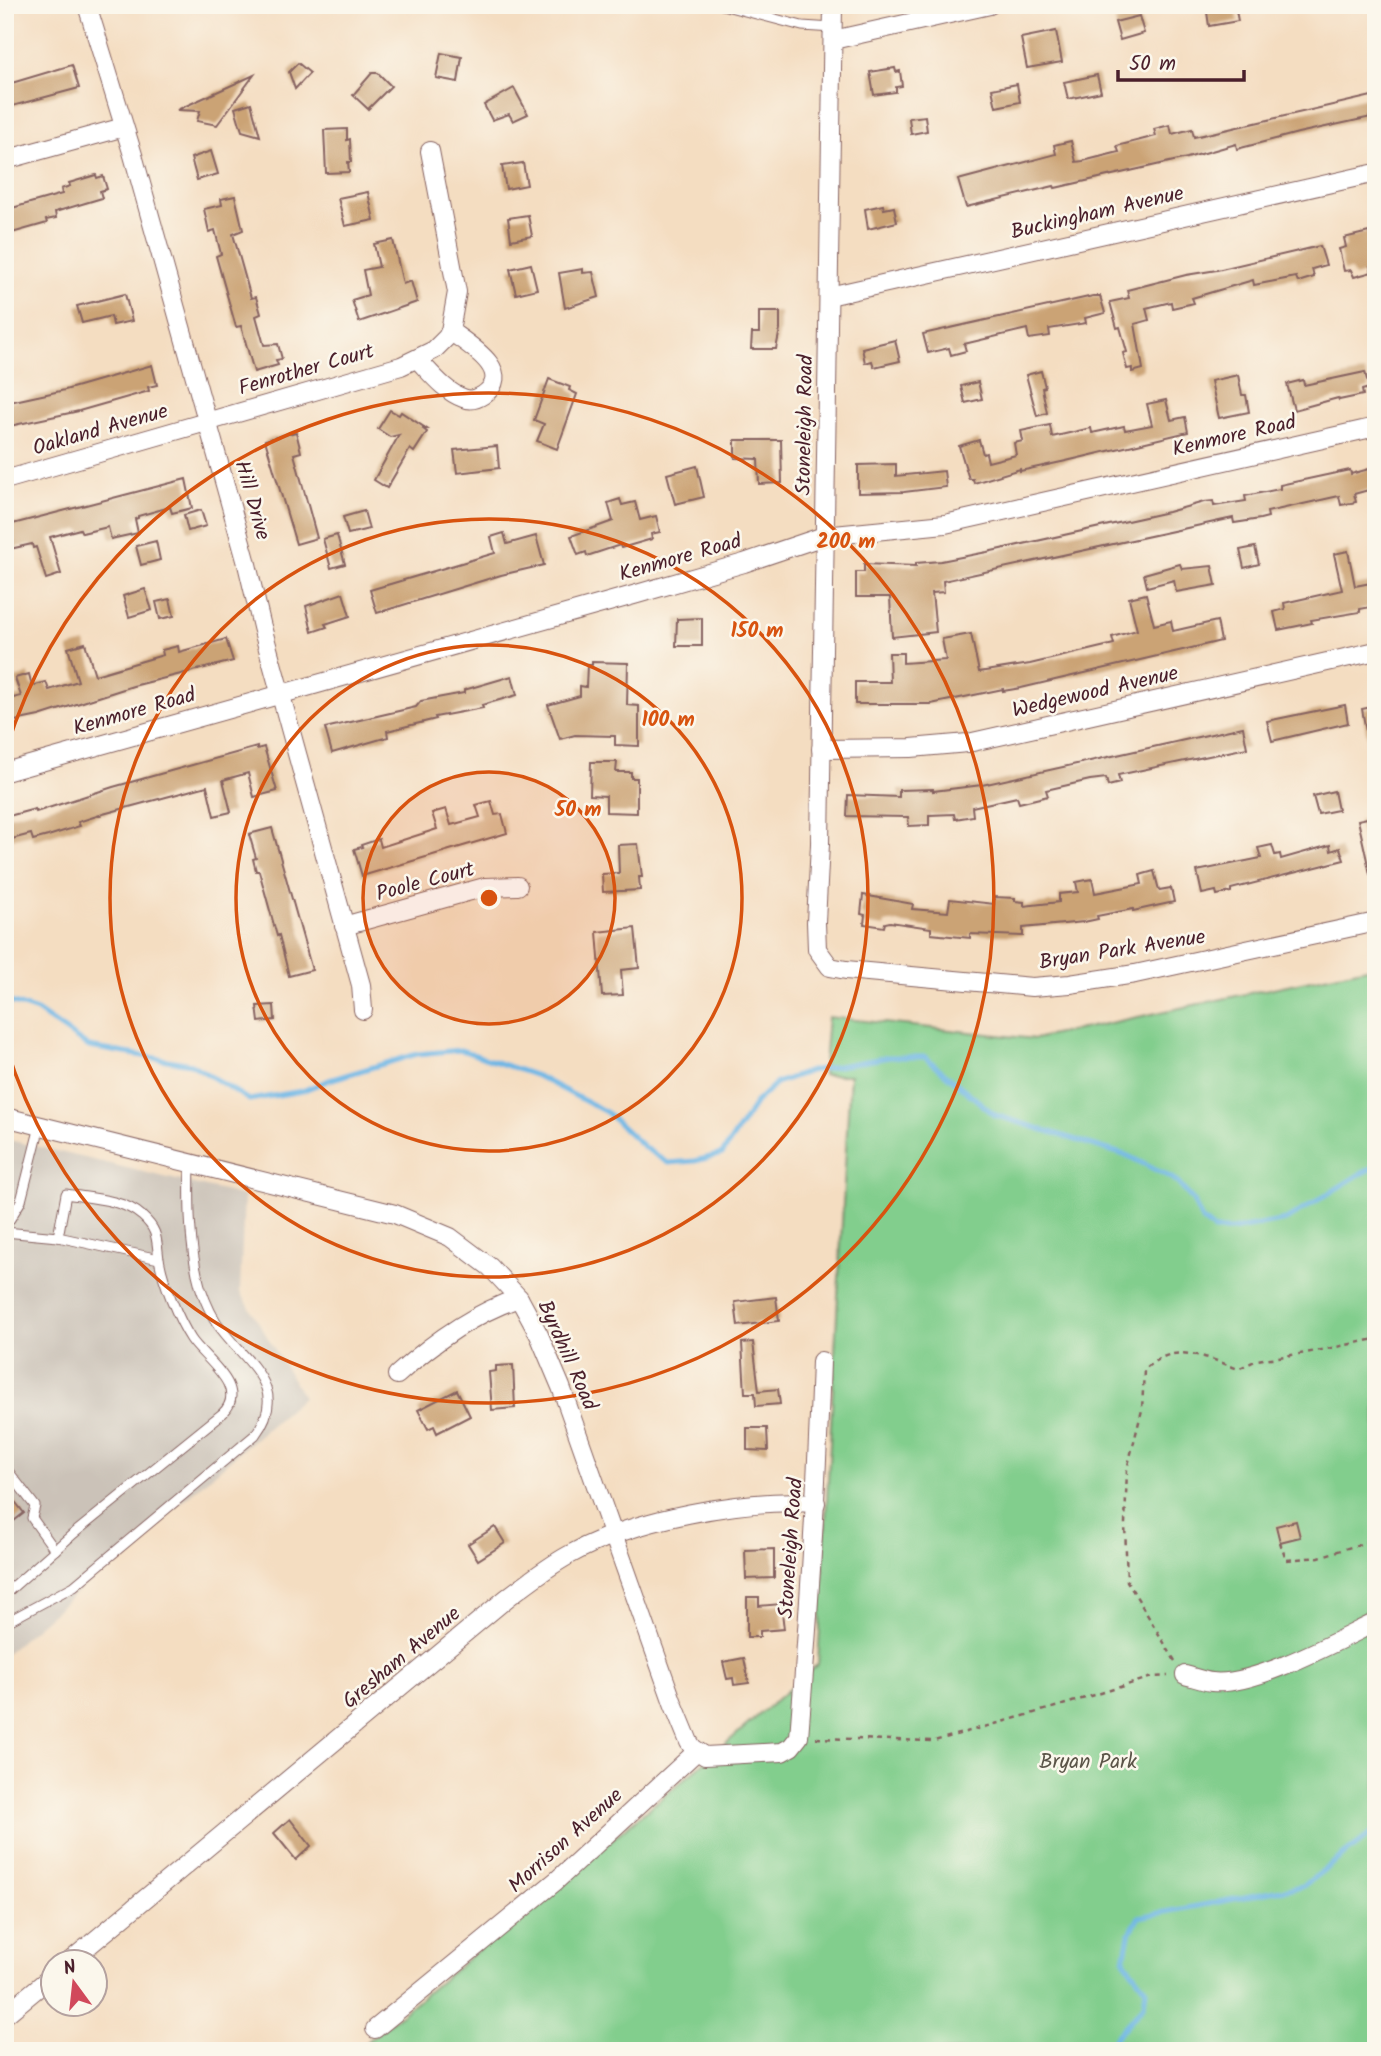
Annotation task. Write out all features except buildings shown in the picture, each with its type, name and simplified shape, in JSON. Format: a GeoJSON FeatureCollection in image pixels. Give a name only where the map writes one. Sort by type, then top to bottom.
{"type":"FeatureCollection","features":[{"type":"Feature","properties":{"kind":"street","name":"Hill Drive"},"geometry":{"type":"LineString","coordinates":[[87,5],[207,421],[361,985],[363,1010]]}},
{"type":"Feature","properties":{"kind":"street","name":"Stoneleigh Road"},"geometry":{"type":"LineString","coordinates":[[830,967],[817,949],[816,922],[829,296],[830,36],[834,5]]}},
{"type":"Feature","properties":{"kind":"street"},"geometry":{"type":"LineString","coordinates":[[830,36],[990,5]]}},
{"type":"Feature","properties":{"kind":"street"},"geometry":{"type":"LineString","coordinates":[[5,160],[124,127]]}},
{"type":"Feature","properties":{"kind":"street"},"geometry":{"type":"LineString","coordinates":[[417,359],[453,394],[466,400],[482,396],[494,380],[489,361],[450,331],[457,292],[430,151]]}},
{"type":"Feature","properties":{"kind":"street","name":"Buckingham Avenue"},"geometry":{"type":"LineString","coordinates":[[829,296],[1376,173]]}},
{"type":"Feature","properties":{"kind":"street","name":"Fenrother Court"},"geometry":{"type":"LineString","coordinates":[[207,421],[401,366],[440,344],[450,331]]}},
{"type":"Feature","properties":{"kind":"street","name":"Oakland Avenue"},"geometry":{"type":"LineString","coordinates":[[5,480],[207,421]]}},
{"type":"Feature","properties":{"kind":"street","name":"Kenmore Road"},"geometry":{"type":"LineString","coordinates":[[5,772],[731,567],[824,536],[945,523],[1376,427]]}},
{"type":"Feature","properties":{"kind":"street","name":"Wedgewood Avenue"},"geometry":{"type":"LineString","coordinates":[[821,749],[911,748],[968,743],[1376,651]]}},
{"type":"Feature","properties":{"kind":"street","name":"Poole Court"},"geometry":{"type":"LineString","coordinates":[[344,926],[485,887],[518,886]]}},
{"type":"Feature","properties":{"kind":"street","name":"Bryan Park Avenue"},"geometry":{"type":"LineString","coordinates":[[830,967],[1032,987],[1070,984],[1135,974],[1376,922]]}},
{"type":"Feature","properties":{"kind":"street","name":"Byrdhill Road"},"geometry":{"type":"LineString","coordinates":[[8,1118],[347,1201],[423,1224],[450,1237],[479,1257],[519,1298],[553,1368],[673,1703],[689,1742],[697,1751]]}},
{"type":"Feature","properties":{"kind":"street"},"geometry":{"type":"LineString","coordinates":[[397,1375],[451,1333],[503,1303],[519,1298]]}},
{"type":"Feature","properties":{"kind":"street","name":"Stoneleigh Road"},"geometry":{"type":"LineString","coordinates":[[799,1737],[816,1503],[821,1361]]}},
{"type":"Feature","properties":{"kind":"street","name":"Gresham Avenue"},"geometry":{"type":"LineString","coordinates":[[86,1948],[507,1598],[569,1555],[614,1535],[677,1517],[754,1504],[794,1501],[816,1503]]}},
{"type":"Feature","properties":{"kind":"street"},"geometry":{"type":"LineString","coordinates":[[1185,1675],[1213,1682],[1245,1678],[1293,1662],[1376,1622]]}},
{"type":"Feature","properties":{"kind":"street"},"geometry":{"type":"LineString","coordinates":[[697,1751],[705,1756],[782,1752],[791,1747],[799,1737]]}},
{"type":"Feature","properties":{"kind":"street","name":"Morrison Avenue"},"geometry":{"type":"LineString","coordinates":[[375,2029],[556,1881],[697,1751]]}},
{"type":"Feature","properties":{"kind":"street"},"geometry":{"type":"LineString","coordinates":[[5,2015],[38,1988]]}},
{"type":"Feature","properties":{"kind":"lane"},"geometry":{"type":"LineString","coordinates":[[722,5],[830,36]]}},
{"type":"Feature","properties":{"kind":"lane"},"geometry":{"type":"LineString","coordinates":[[5,1153],[8,1118]]}},
{"type":"Feature","properties":{"kind":"lane"},"geometry":{"type":"LineString","coordinates":[[40,1126],[21,1201],[5,1229],[58,1237],[159,1259]]}},
{"type":"Feature","properties":{"kind":"lane"},"geometry":{"type":"LineString","coordinates":[[5,1623],[74,1586],[254,1435],[265,1419],[268,1400],[266,1384],[256,1368],[220,1329],[200,1286],[189,1214],[190,1162]]}},
{"type":"Feature","properties":{"kind":"lane"},"geometry":{"type":"LineString","coordinates":[[5,1594],[223,1413],[232,1399],[229,1383],[191,1338],[170,1296],[159,1259],[159,1243],[153,1228],[141,1215],[125,1206],[66,1194],[58,1237]]}},
{"type":"Feature","properties":{"kind":"lane"},"geometry":{"type":"LineString","coordinates":[[5,1467],[34,1506],[32,1518],[55,1550]]}},
{"type":"Feature","properties":{"kind":"path"},"geometry":{"type":"LineString","coordinates":[[799,1737],[934,1741],[1152,1677],[1185,1675],[1127,1581],[1127,1469],[1142,1410],[1143,1370],[1168,1354],[1190,1353],[1238,1369],[1257,1360],[1376,1339]]}},
{"type":"Feature","properties":{"kind":"path"},"geometry":{"type":"LineString","coordinates":[[1280,1542],[1286,1560],[1319,1557],[1376,1539]]}},
{"type":"Feature","properties":{"kind":"path"},"geometry":{"type":"LineString","coordinates":[[1367,2051],[1376,2020]]}},
{"type":"Feature","properties":{"kind":"shaded area"},"geometry":{"type":"Polygon","coordinates":[[[5,1139],[244,1196],[240,1291],[303,1397],[5,1654],[5,1139]]]}},
{"type":"Feature","properties":{"kind":"green space","name":"Bryan Park"},"geometry":{"type":"Polygon","coordinates":[[[1376,966],[1376,2051],[356,2051],[693,1772],[818,1664],[850,1075],[823,1075],[828,1017],[1035,1039],[1376,966]]]}},
{"type":"Feature","properties":{"kind":"waterway"},"geometry":{"type":"LineString","coordinates":[[5,1000],[37,1011],[89,1047],[191,1064],[249,1100],[302,1091],[329,1080],[417,1054],[461,1050],[537,1076],[606,1112],[645,1148],[668,1163],[695,1161],[722,1154],[757,1101],[776,1083],[810,1071],[889,1057],[925,1057],[995,1115],[1128,1156],[1174,1179],[1192,1199],[1202,1220],[1214,1230],[1232,1230],[1286,1220],[1376,1166]]}},
{"type":"Feature","properties":{"kind":"waterway"},"geometry":{"type":"LineString","coordinates":[[1103,2051],[1144,2005],[1146,1989],[1124,1960],[1129,1935],[1139,1917],[1303,1886],[1376,1830]]}}]}
